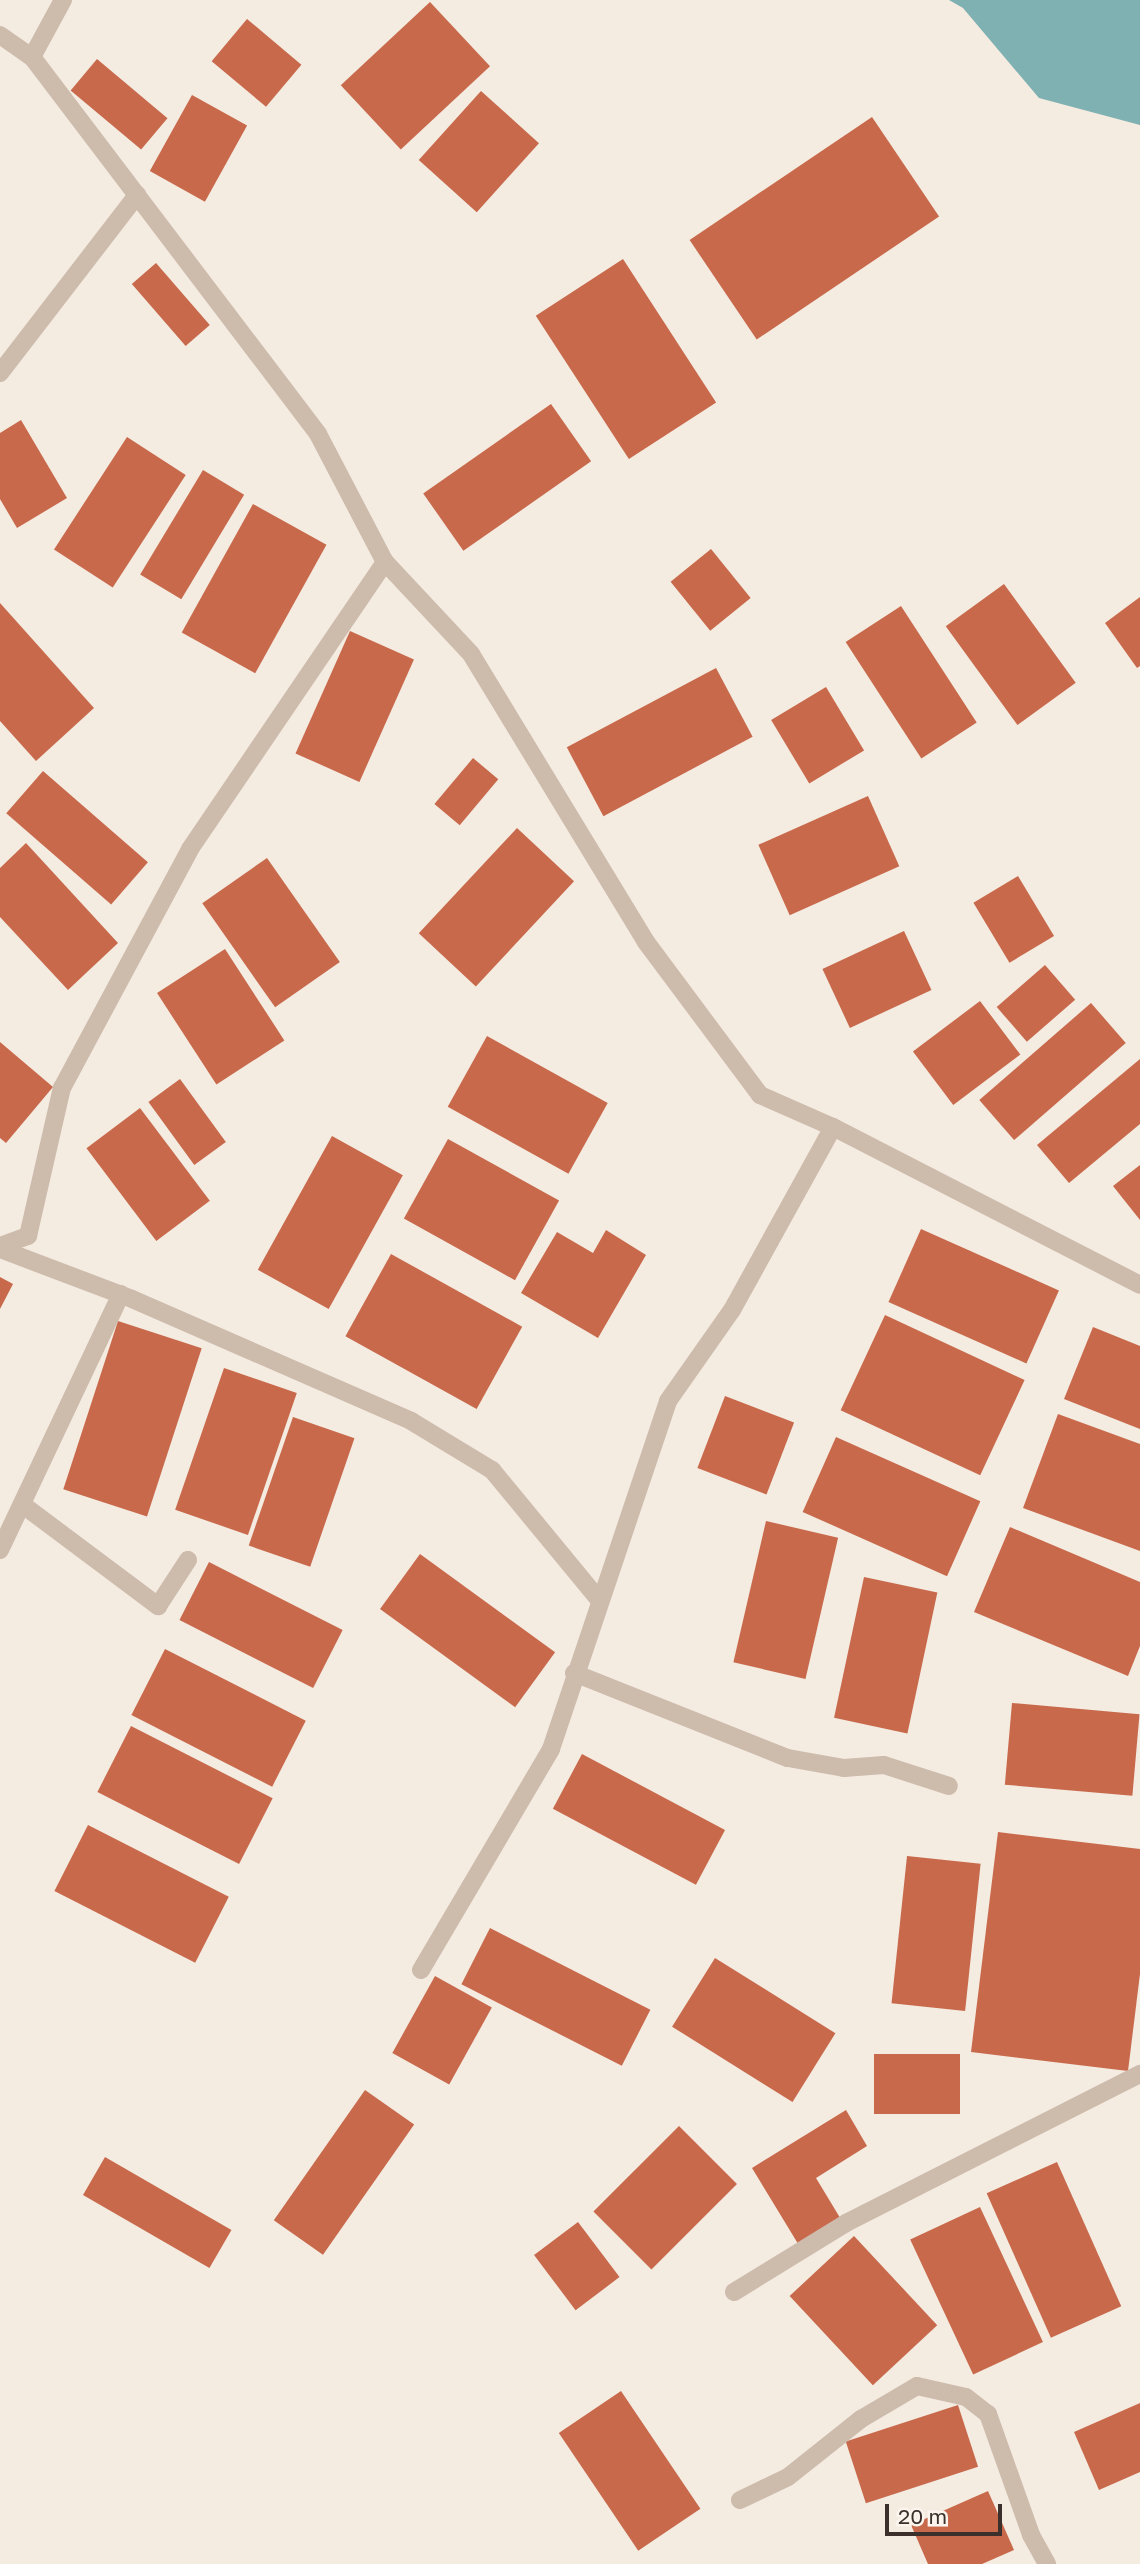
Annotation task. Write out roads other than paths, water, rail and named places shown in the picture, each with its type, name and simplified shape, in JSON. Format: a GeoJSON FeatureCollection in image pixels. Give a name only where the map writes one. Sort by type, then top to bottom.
{"type":"FeatureCollection","features":[{"type":"Feature","properties":{"kind":"street"},"geometry":{"type":"LineString","coordinates":[[32,57],[63,0]]}},
{"type":"Feature","properties":{"kind":"street"},"geometry":{"type":"LineString","coordinates":[[0,36],[32,57],[318,434],[385,562],[471,654],[646,942],[760,1095],[833,1127],[1140,1284]]}},
{"type":"Feature","properties":{"kind":"street"},"geometry":{"type":"LineString","coordinates":[[0,373],[136,195]]}},
{"type":"Feature","properties":{"kind":"street"},"geometry":{"type":"LineString","coordinates":[[0,1248],[28,1236],[32,1201],[62,1088],[190,849],[385,562]]}},
{"type":"Feature","properties":{"kind":"street"},"geometry":{"type":"LineString","coordinates":[[421,1970],[551,1749],[574,1673],[668,1401],[732,1310],[833,1127]]}},
{"type":"Feature","properties":{"kind":"street"},"geometry":{"type":"LineString","coordinates":[[0,1248],[121,1294],[411,1421],[492,1470],[545,1540],[599,1600]]}},
{"type":"Feature","properties":{"kind":"street"},"geometry":{"type":"LineString","coordinates":[[0,1550],[121,1294]]}},
{"type":"Feature","properties":{"kind":"street"},"geometry":{"type":"LineString","coordinates":[[23,1504],[158,1606],[188,1560]]}},
{"type":"Feature","properties":{"kind":"street"},"geometry":{"type":"LineString","coordinates":[[574,1673],[788,1758],[844,1768],[884,1765],[949,1786]]}},
{"type":"Feature","properties":{"kind":"street"},"geometry":{"type":"LineString","coordinates":[[734,2292],[846,2223],[1140,2074]]}},
{"type":"Feature","properties":{"kind":"street"},"geometry":{"type":"LineString","coordinates":[[740,2500],[788,2477],[861,2418],[918,2386],[966,2397],[988,2414],[1031,2535],[1047,2564]]}},
{"type":"Feature","properties":{"kind":"water"},"geometry":{"type":"Polygon","coordinates":[[[949,0],[1140,0],[1140,125],[1039,98],[963,8],[949,0]]]}}]}
